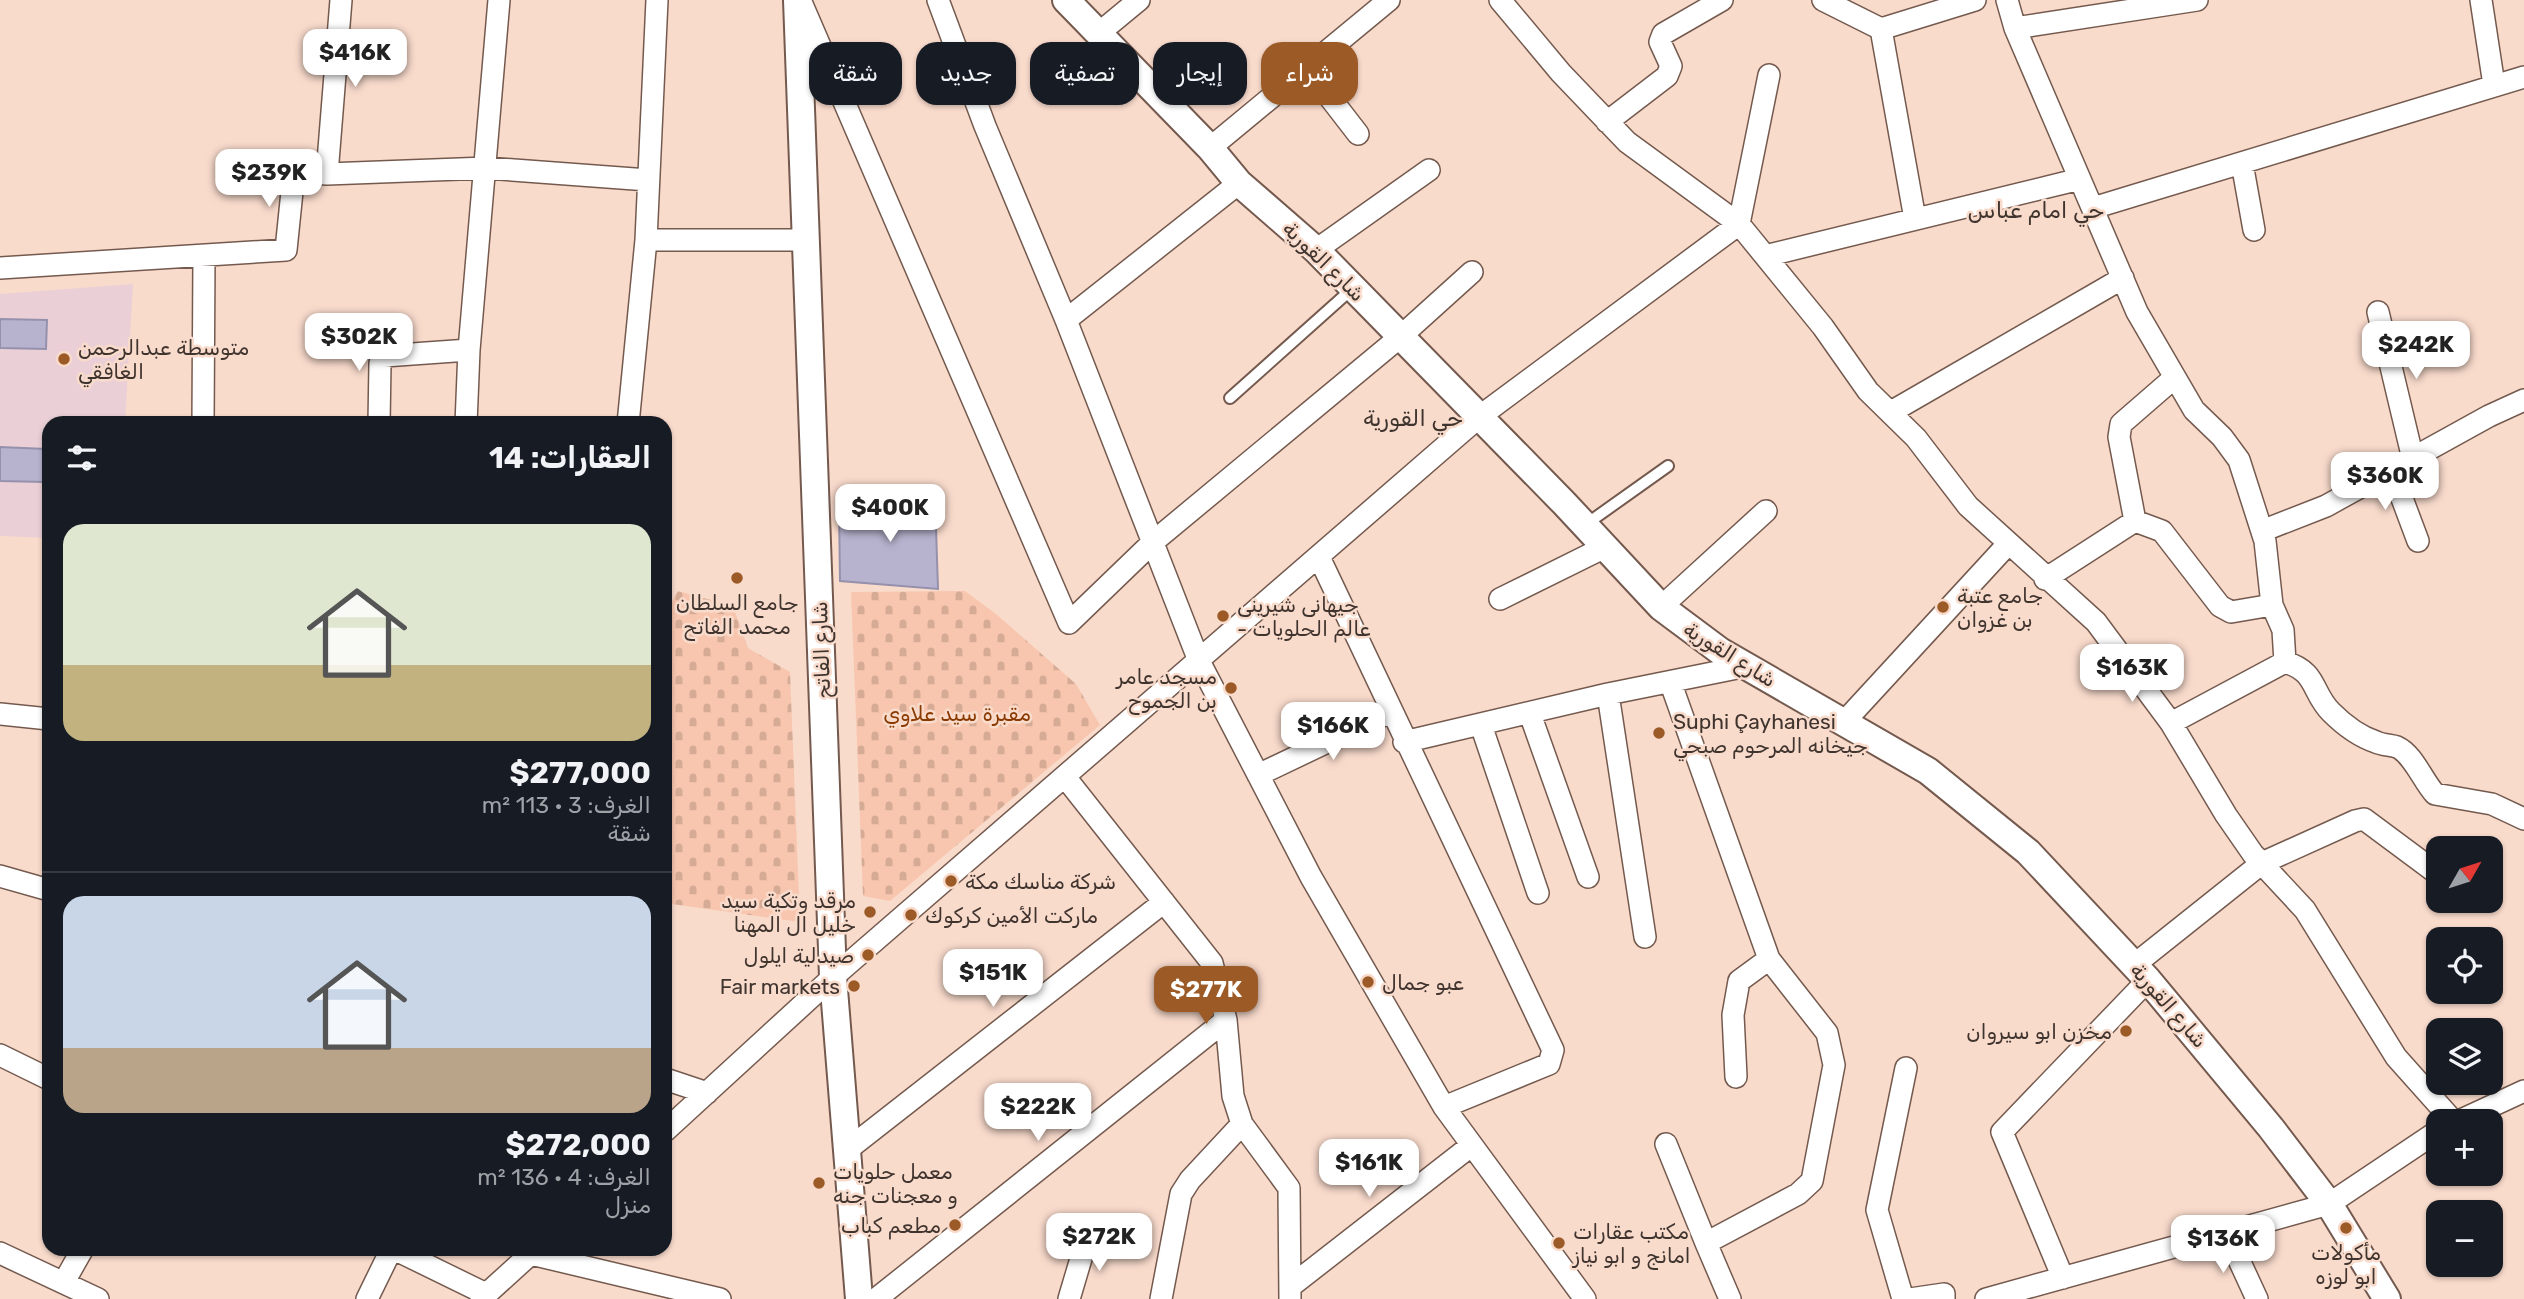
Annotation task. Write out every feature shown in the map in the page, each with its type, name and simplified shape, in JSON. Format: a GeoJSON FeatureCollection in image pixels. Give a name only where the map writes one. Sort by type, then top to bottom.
{"type":"FeatureCollection","features":[{"type":"Feature","properties":{"kind":"street"},"geometry":{"type":"LineString","coordinates":[[327,174],[341,0]]}},
{"type":"Feature","properties":{"kind":"street"},"geometry":{"type":"LineString","coordinates":[[466,416],[469,350],[499,0]]}},
{"type":"Feature","properties":{"kind":"street"},"geometry":{"type":"LineString","coordinates":[[629,416],[646,240],[657,0]]}},
{"type":"Feature","properties":{"kind":"street"},"geometry":{"type":"LineString","coordinates":[[799,0],[1069,623],[1153,542],[1400,337],[1472,272]]}},
{"type":"Feature","properties":{"kind":"street","name":"شارع الفاتح"},"geometry":{"type":"LineString","coordinates":[[799,0],[833,977],[859,1299]]}},
{"type":"Feature","properties":{"kind":"street"},"geometry":{"type":"LineString","coordinates":[[938,0],[985,126],[1066,320],[1199,661],[1311,877],[1444,1107],[1585,1299]]}},
{"type":"Feature","properties":{"kind":"street","name":"شارع القورية"},"geometry":{"type":"LineString","coordinates":[[1066,0],[1210,148],[1239,183],[1315,250],[1353,288],[1585,525],[1661,607],[1693,633],[1928,771],[1996,823],[2028,852],[2141,972],[2271,1128],[2329,1204],[2387,1299]]}},
{"type":"Feature","properties":{"kind":"street"},"geometry":{"type":"LineString","coordinates":[[1099,33],[1139,0]]}},
{"type":"Feature","properties":{"kind":"street"},"geometry":{"type":"LineString","coordinates":[[1338,42],[1389,0]]}},
{"type":"Feature","properties":{"kind":"street"},"geometry":{"type":"LineString","coordinates":[[1500,0],[1561,74],[1627,142],[1739,224],[1822,327],[1868,391],[1916,438],[1968,506],[2108,636],[2171,723],[2226,815],[2262,863],[2305,911],[2396,1057],[2443,1109]]}},
{"type":"Feature","properties":{"kind":"street"},"geometry":{"type":"LineString","coordinates":[[1607,121],[1667,76],[1671,66],[1660,42],[1663,34],[1722,0]]}},
{"type":"Feature","properties":{"kind":"street"},"geometry":{"type":"LineString","coordinates":[[1824,0],[1881,29],[1975,0]]}},
{"type":"Feature","properties":{"kind":"street"},"geometry":{"type":"LineString","coordinates":[[2007,0],[2015,28],[2137,312],[2194,410],[2222,437],[2239,460],[2262,531],[2271,573],[2272,606],[2283,630],[2285,662]]}},
{"type":"Feature","properties":{"kind":"street"},"geometry":{"type":"LineString","coordinates":[[2015,28],[2142,4],[2197,0]]}},
{"type":"Feature","properties":{"kind":"street"},"geometry":{"type":"LineString","coordinates":[[2481,0],[2494,85]]}},
{"type":"Feature","properties":{"kind":"street"},"geometry":{"type":"LineString","coordinates":[[1881,29],[1915,219]]}},
{"type":"Feature","properties":{"kind":"street"},"geometry":{"type":"LineString","coordinates":[[672,1125],[833,977],[1479,417],[1739,224],[1769,75]]}},
{"type":"Feature","properties":{"kind":"street"},"geometry":{"type":"LineString","coordinates":[[2093,208],[2524,77]]}},
{"type":"Feature","properties":{"kind":"street"},"geometry":{"type":"LineString","coordinates":[[1210,148],[1262,105]]}},
{"type":"Feature","properties":{"kind":"street"},"geometry":{"type":"LineString","coordinates":[[1336,105],[1358,134]]}},
{"type":"Feature","properties":{"kind":"street"},"geometry":{"type":"LineString","coordinates":[[2242,163],[2254,230]]}},
{"type":"Feature","properties":{"kind":"street"},"geometry":{"type":"LineString","coordinates":[[0,268],[286,250],[294,172],[327,174],[486,168],[648,180]]}},
{"type":"Feature","properties":{"kind":"street"},"geometry":{"type":"LineString","coordinates":[[1315,250],[1429,170]]}},
{"type":"Feature","properties":{"kind":"street"},"geometry":{"type":"LineString","coordinates":[[1765,256],[2080,179]]}},
{"type":"Feature","properties":{"kind":"street"},"geometry":{"type":"LineString","coordinates":[[1066,320],[1239,183]]}},
{"type":"Feature","properties":{"kind":"street"},"geometry":{"type":"LineString","coordinates":[[646,240],[806,240]]}},
{"type":"Feature","properties":{"kind":"street"},"geometry":{"type":"LineString","coordinates":[[203,416],[204,256]]}},
{"type":"Feature","properties":{"kind":"street"},"geometry":{"type":"LineString","coordinates":[[1891,412],[2123,278]]}},
{"type":"Feature","properties":{"kind":"street"},"geometry":{"type":"LineString","coordinates":[[2378,312],[2413,459]]}},
{"type":"Feature","properties":{"kind":"street"},"geometry":{"type":"LineString","coordinates":[[379,416],[380,363],[384,356],[469,350]]}},
{"type":"Feature","properties":{"kind":"street"},"geometry":{"type":"LineString","coordinates":[[2135,521],[2119,438],[2120,424],[2174,378]]}},
{"type":"Feature","properties":{"kind":"street"},"geometry":{"type":"LineString","coordinates":[[2262,531],[2326,506],[2390,469],[2524,400]]}},
{"type":"Feature","properties":{"kind":"street"},"geometry":{"type":"LineString","coordinates":[[2390,469],[2418,541]]}},
{"type":"Feature","properties":{"kind":"street"},"geometry":{"type":"LineString","coordinates":[[1661,607],[1766,511]]}},
{"type":"Feature","properties":{"kind":"street"},"geometry":{"type":"LineString","coordinates":[[2045,579],[2135,521]]}},
{"type":"Feature","properties":{"kind":"street"},"geometry":{"type":"LineString","coordinates":[[2135,521],[2162,531],[2220,606],[2231,612],[2272,606]]}},
{"type":"Feature","properties":{"kind":"street"},"geometry":{"type":"LineString","coordinates":[[1844,721],[2008,544]]}},
{"type":"Feature","properties":{"kind":"street"},"geometry":{"type":"LineString","coordinates":[[1500,599],[1605,547]]}},
{"type":"Feature","properties":{"kind":"street"},"geometry":{"type":"LineString","coordinates":[[1319,557],[1390,712],[1553,1050],[1549,1064],[1444,1107]]}},
{"type":"Feature","properties":{"kind":"street"},"geometry":{"type":"LineString","coordinates":[[2171,723],[2285,662],[2299,666],[2311,677],[2327,708],[2350,731],[2371,741],[2396,747],[2406,754],[2435,794],[2492,804],[2524,819]]}},
{"type":"Feature","properties":{"kind":"street"},"geometry":{"type":"LineString","coordinates":[[1404,741],[1608,694],[1671,684],[1747,666]]}},
{"type":"Feature","properties":{"kind":"street"},"geometry":{"type":"LineString","coordinates":[[1671,684],[1769,959],[1827,1033],[1834,1065],[1812,1181],[1798,1194],[1706,1243]]}},
{"type":"Feature","properties":{"kind":"street"},"geometry":{"type":"LineString","coordinates":[[1608,694],[1645,937]]}},
{"type":"Feature","properties":{"kind":"street"},"geometry":{"type":"LineString","coordinates":[[1258,775],[1390,712]]}},
{"type":"Feature","properties":{"kind":"street"},"geometry":{"type":"LineString","coordinates":[[0,714],[42,718]]}},
{"type":"Feature","properties":{"kind":"street"},"geometry":{"type":"LineString","coordinates":[[1530,714],[1588,877]]}},
{"type":"Feature","properties":{"kind":"street"},"geometry":{"type":"LineString","coordinates":[[1481,725],[1538,893]]}},
{"type":"Feature","properties":{"kind":"street"},"geometry":{"type":"LineString","coordinates":[[1065,777],[1212,963],[1226,1020],[1233,1096],[1242,1124],[1289,1188],[1291,1292]]}},
{"type":"Feature","properties":{"kind":"street"},"geometry":{"type":"LineString","coordinates":[[2063,1278],[2002,1132],[2141,972],[2262,863],[2364,819],[2426,865]]}},
{"type":"Feature","properties":{"kind":"street"},"geometry":{"type":"LineString","coordinates":[[0,876],[42,888]]}},
{"type":"Feature","properties":{"kind":"street"},"geometry":{"type":"LineString","coordinates":[[847,1150],[1164,902]]}},
{"type":"Feature","properties":{"kind":"street"},"geometry":{"type":"LineString","coordinates":[[1736,1077],[1733,1015],[1740,981],[1769,959]]}},
{"type":"Feature","properties":{"kind":"street"},"geometry":{"type":"LineString","coordinates":[[876,1299],[1226,1020]]}},
{"type":"Feature","properties":{"kind":"street"},"geometry":{"type":"LineString","coordinates":[[0,1055],[42,1076]]}},
{"type":"Feature","properties":{"kind":"street"},"geometry":{"type":"LineString","coordinates":[[1903,1299],[1877,1210],[1906,1068]]}},
{"type":"Feature","properties":{"kind":"street"},"geometry":{"type":"LineString","coordinates":[[672,1082],[707,1093]]}},
{"type":"Feature","properties":{"kind":"street"},"geometry":{"type":"LineString","coordinates":[[2484,1109],[2524,1091]]}},
{"type":"Feature","properties":{"kind":"street"},"geometry":{"type":"LineString","coordinates":[[1161,1299],[1181,1194],[1190,1180],[1242,1124]]}},
{"type":"Feature","properties":{"kind":"street"},"geometry":{"type":"LineString","coordinates":[[1986,1299],[2329,1204],[2426,1139]]}},
{"type":"Feature","properties":{"kind":"street"},"geometry":{"type":"LineString","coordinates":[[1667,1144],[1730,1299]]}},
{"type":"Feature","properties":{"kind":"street"},"geometry":{"type":"LineString","coordinates":[[1291,1292],[1472,1146]]}},
{"type":"Feature","properties":{"kind":"street"},"geometry":{"type":"LineString","coordinates":[[2227,1234],[2257,1299]]}},
{"type":"Feature","properties":{"kind":"street"},"geometry":{"type":"LineString","coordinates":[[1069,1299],[1088,1236]]}},
{"type":"Feature","properties":{"kind":"street"},"geometry":{"type":"LineString","coordinates":[[0,1253],[78,1293],[81,1256]]}},
{"type":"Feature","properties":{"kind":"street"},"geometry":{"type":"LineString","coordinates":[[367,1299],[390,1256]]}},
{"type":"Feature","properties":{"kind":"street"},"geometry":{"type":"LineString","coordinates":[[405,1256],[484,1297],[529,1256]]}},
{"type":"Feature","properties":{"kind":"street"},"geometry":{"type":"LineString","coordinates":[[549,1256],[720,1299]]}},
{"type":"Feature","properties":{"kind":"street"},"geometry":{"type":"LineString","coordinates":[[1910,1299],[1944,1294],[1944,1299]]}},
{"type":"Feature","properties":{"kind":"lane"},"geometry":{"type":"LineString","coordinates":[[1230,398],[1353,288]]}},
{"type":"Feature","properties":{"kind":"lane"},"geometry":{"type":"LineString","coordinates":[[1585,525],[1668,467]]}},
{"type":"Feature","properties":{"kind":"shaded area","name":"متوسطة عبدالرحمن الغافقي"},"geometry":{"type":"Polygon","coordinates":[[[133,284],[125,416],[42,416],[42,538],[0,536],[0,294],[133,284]]]}},
{"type":"Feature","properties":{"kind":"green space"},"geometry":{"type":"Polygon","coordinates":[[[678,591],[733,606],[748,648],[790,672],[800,922],[672,904],[672,602],[678,591]]]}},
{"type":"Feature","properties":{"kind":"green space","name":"مقبرة سيد علاوي"},"geometry":{"type":"Polygon","coordinates":[[[965,591],[996,614],[1076,684],[1100,725],[890,901],[863,896],[851,592],[965,591]]]}},
{"type":"Feature","properties":{"kind":"building"},"geometry":{"type":"Polygon","coordinates":[[[0,319],[47,320],[46,349],[0,348],[0,319]]]}},
{"type":"Feature","properties":{"kind":"building"},"geometry":{"type":"Polygon","coordinates":[[[0,447],[42,449],[42,482],[0,481],[0,447]]]}},
{"type":"Feature","properties":{"kind":"building"},"geometry":{"type":"Polygon","coordinates":[[[935,498],[938,589],[840,581],[839,506],[935,498]]]}},
{"type":"Feature","properties":{"kind":"place","name":"متوسطة عبدالرحمن الغافقي"},"geometry":{"type":"Point","coordinates":[64,359]}},
{"type":"Feature","properties":{"kind":"place","name":"جامع السلطان محمد الفاتح"},"geometry":{"type":"Point","coordinates":[737,578]}},
{"type":"Feature","properties":{"kind":"place","name":"جامع عتبة بن غزوان"},"geometry":{"type":"Point","coordinates":[1943,607]}},
{"type":"Feature","properties":{"kind":"place","name":"جیهانی شیرینی - عالم الحلويات"},"geometry":{"type":"Point","coordinates":[1223,616]}},
{"type":"Feature","properties":{"kind":"place","name":"مسجد عامر بن الجموح"},"geometry":{"type":"Point","coordinates":[1231,688]}},
{"type":"Feature","properties":{"kind":"place","name":"Suphi Çayhanesi جيخانه المرحوم صبحي"},"geometry":{"type":"Point","coordinates":[1659,733]}},
{"type":"Feature","properties":{"kind":"place","name":"شركة مناسك مكة"},"geometry":{"type":"Point","coordinates":[951,881]}},
{"type":"Feature","properties":{"kind":"place","name":"مرقد وتكية سيد خليل ال المهنا"},"geometry":{"type":"Point","coordinates":[870,912]}},
{"type":"Feature","properties":{"kind":"place","name":"ماركت الأمين كركوك"},"geometry":{"type":"Point","coordinates":[911,915]}},
{"type":"Feature","properties":{"kind":"place","name":"صيدلية ايلول"},"geometry":{"type":"Point","coordinates":[868,955]}},
{"type":"Feature","properties":{"kind":"place","name":"عبو جمال"},"geometry":{"type":"Point","coordinates":[1368,982]}},
{"type":"Feature","properties":{"kind":"place","name":"Fair markets"},"geometry":{"type":"Point","coordinates":[854,986]}},
{"type":"Feature","properties":{"kind":"place","name":"مخزن ابو سيروان"},"geometry":{"type":"Point","coordinates":[2126,1031]}},
{"type":"Feature","properties":{"kind":"place","name":"معمل حلويات و معجنات جنه"},"geometry":{"type":"Point","coordinates":[819,1183]}},
{"type":"Feature","properties":{"kind":"place","name":"مطعم كباب"},"geometry":{"type":"Point","coordinates":[955,1225]}},
{"type":"Feature","properties":{"kind":"place","name":"مأكولات ابو لوزه"},"geometry":{"type":"Point","coordinates":[2346,1228]}},
{"type":"Feature","properties":{"kind":"place","name":"مكتب عقارات امانج و ابو نياز"},"geometry":{"type":"Point","coordinates":[1559,1243]}},
{"type":"Feature","properties":{"kind":"district","name":"حي امام عباس"},"geometry":{"type":"Point","coordinates":[2036,210]}},
{"type":"Feature","properties":{"kind":"district","name":"حي القورية"},"geometry":{"type":"Point","coordinates":[1413,418]}}]}
